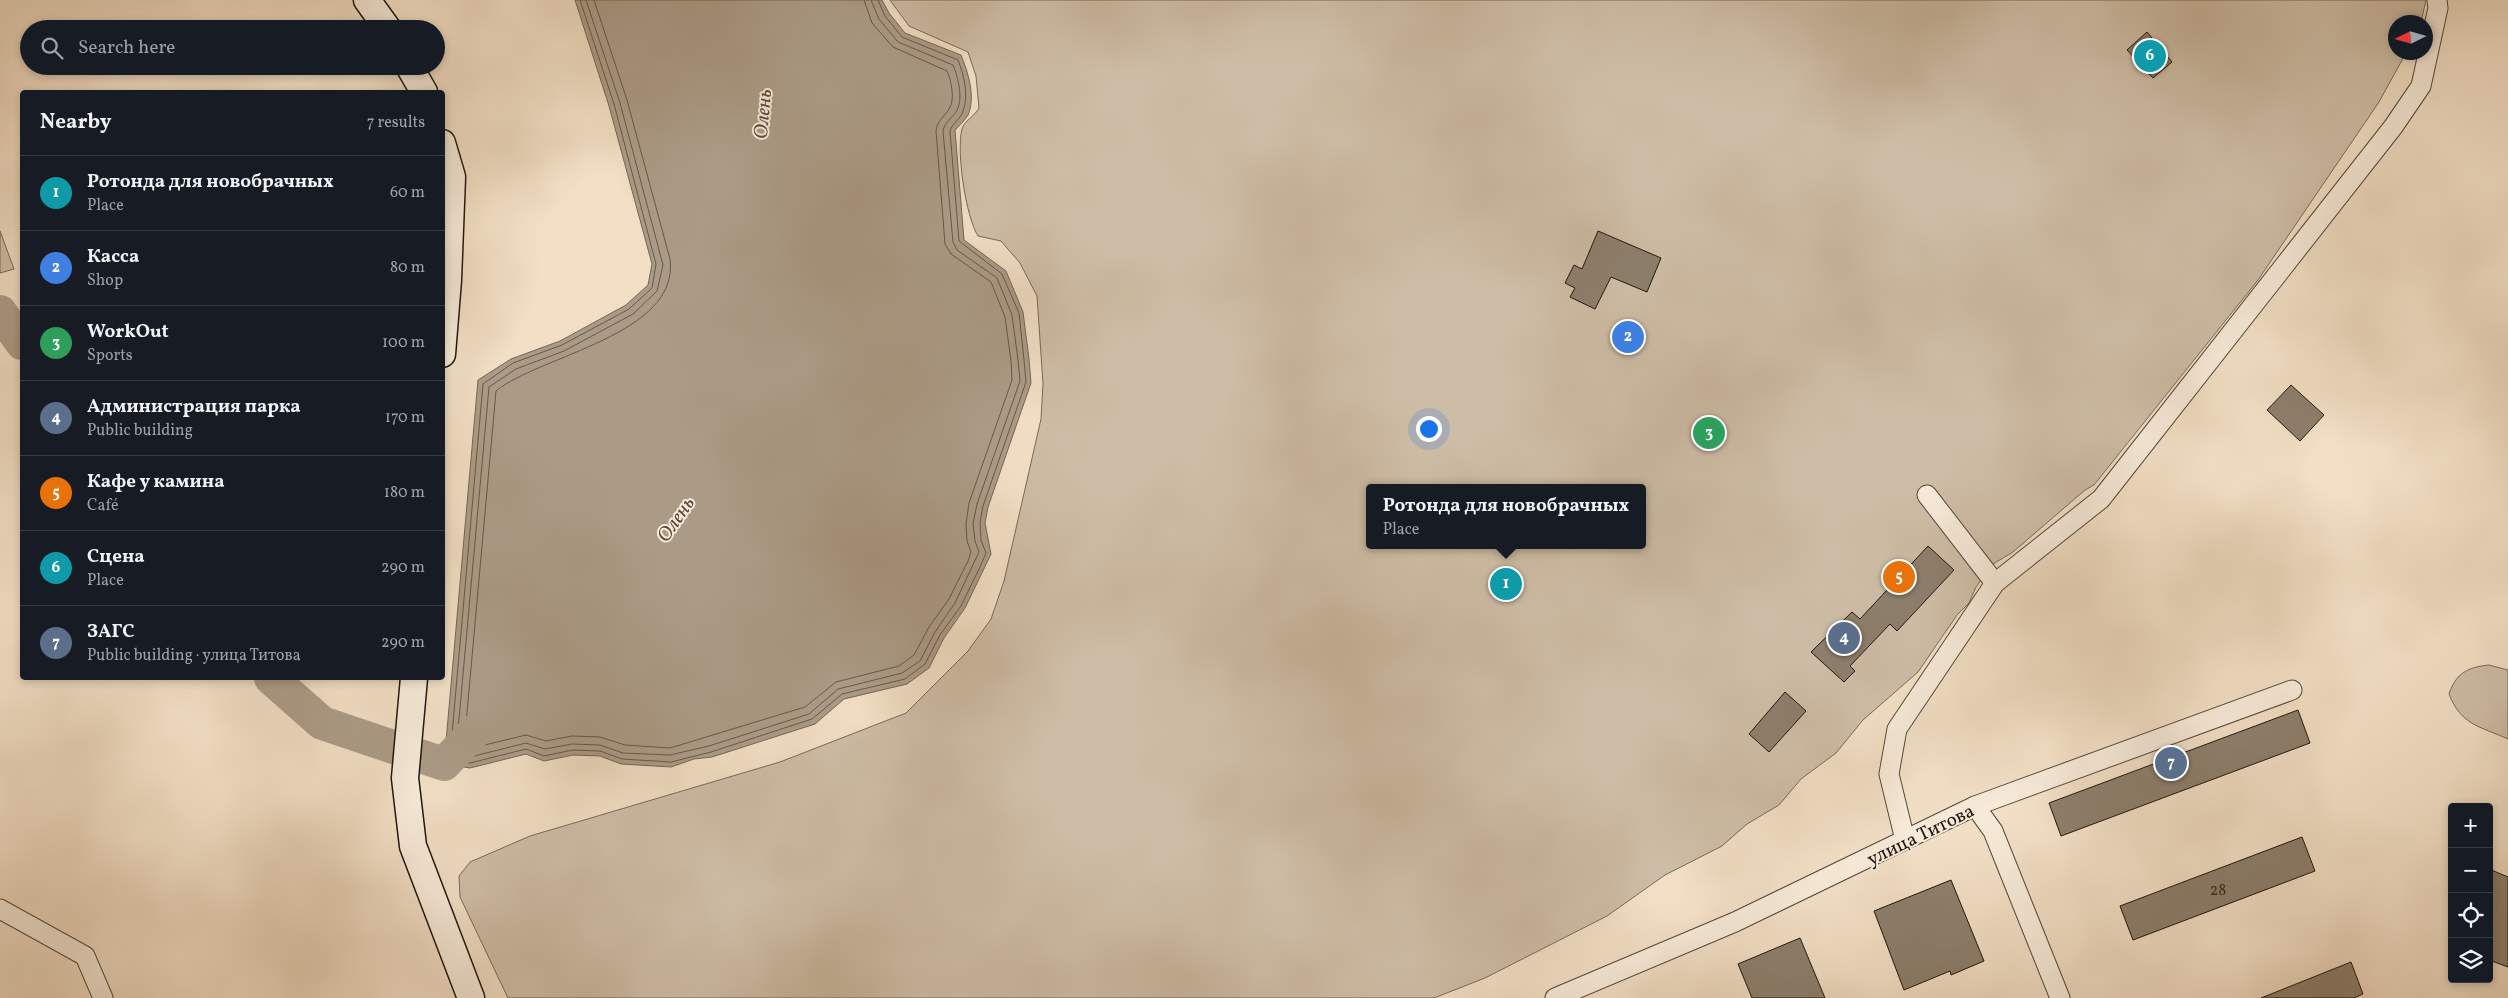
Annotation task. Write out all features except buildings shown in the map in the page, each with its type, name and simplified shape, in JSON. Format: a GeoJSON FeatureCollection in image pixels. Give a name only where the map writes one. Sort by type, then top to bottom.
{"type":"FeatureCollection","features":[{"type":"Feature","properties":{"kind":"main road"},"geometry":{"type":"LineString","coordinates":[[367,0],[381,20]]}},
{"type":"Feature","properties":{"kind":"main road"},"geometry":{"type":"LineString","coordinates":[[414,75],[423,90]]}},
{"type":"Feature","properties":{"kind":"main road"},"geometry":{"type":"LineString","coordinates":[[445,154],[452,178],[445,317]]}},
{"type":"Feature","properties":{"kind":"main road"},"geometry":{"type":"LineString","coordinates":[[414,680],[405,778],[414,846],[471,998]]}},
{"type":"Feature","properties":{"kind":"street"},"geometry":{"type":"LineString","coordinates":[[1905,840],[1889,774],[1897,729],[1995,583],[2101,500],[2393,127],[2421,86],[2438,8],[2437,0]]}},
{"type":"Feature","properties":{"kind":"street"},"geometry":{"type":"LineString","coordinates":[[1927,495],[1995,583]]}},
{"type":"Feature","properties":{"kind":"street","name":"улица Титова"},"geometry":{"type":"LineString","coordinates":[[1555,998],[1736,922],[1975,806],[2292,690]]}},
{"type":"Feature","properties":{"kind":"street"},"geometry":{"type":"LineString","coordinates":[[1975,806],[1993,831],[2060,998]]}},
{"type":"Feature","properties":{"kind":"street"},"geometry":{"type":"LineString","coordinates":[[0,909],[85,956],[103,998]]}},
{"type":"Feature","properties":{"kind":"shaded area"},"geometry":{"type":"Polygon","coordinates":[[[890,0],[2426,0],[2423,15],[2388,15],[2388,60],[2402,60],[2379,102],[2258,280],[2094,485],[2085,490],[2013,552],[1993,564],[1976,587],[1969,603],[1957,615],[1918,672],[1863,720],[1836,753],[1801,779],[1779,805],[1747,824],[1722,846],[1665,875],[1607,916],[1485,978],[1434,998],[508,998],[460,897],[459,876],[470,862],[530,836],[780,762],[906,713],[968,651],[991,619],[1004,581],[1041,419],[1043,384],[1037,296],[1020,263],[1001,241],[978,236],[966,200],[961,168],[960,139],[963,126],[979,108],[976,76],[968,52],[909,26],[890,0]]]}},
{"type":"Feature","properties":{"kind":"shaded area"},"geometry":{"type":"Polygon","coordinates":[[[0,231],[14,269],[0,273],[0,231]]]}},
{"type":"Feature","properties":{"kind":"shaded area"},"geometry":{"type":"Polygon","coordinates":[[[2489,665],[2508,670],[2508,739],[2480,727],[2465,718],[2459,712],[2449,694],[2455,681],[2464,672],[2475,667],[2489,665]]]}},
{"type":"Feature","properties":{"kind":"water"},"geometry":{"type":"Polygon","coordinates":[[[575,0],[882,0],[889,13],[905,33],[961,55],[971,93],[968,115],[955,130],[964,240],[1006,271],[1023,312],[1031,383],[988,507],[985,523],[991,554],[965,608],[944,638],[929,668],[907,684],[844,699],[815,724],[712,757],[694,759],[671,767],[621,764],[600,756],[573,755],[544,761],[526,754],[470,768],[444,764],[478,380],[511,359],[560,341],[626,305],[648,285],[652,264],[609,106],[575,0]]]}},
{"type":"Feature","properties":{"kind":"waterway","name":"Олень"},"geometry":{"type":"LineString","coordinates":[[0,312],[20,340]]}},
{"type":"Feature","properties":{"kind":"waterway","name":"Олень"},"geometry":{"type":"LineString","coordinates":[[273,680],[322,723],[444,764],[476,730]]}},
{"type":"Feature","properties":{"kind":"place","name":"Сцена"},"geometry":{"type":"Point","coordinates":[2150,56]}},
{"type":"Feature","properties":{"kind":"place","name":"Касса"},"geometry":{"type":"Point","coordinates":[1628,337]}},
{"type":"Feature","properties":{"kind":"place","name":"WorkOut"},"geometry":{"type":"Point","coordinates":[1709,433]}},
{"type":"Feature","properties":{"kind":"place","name":"Кафе у камина"},"geometry":{"type":"Point","coordinates":[1899,577]}},
{"type":"Feature","properties":{"kind":"place","name":"Ротонда для новобрачных"},"geometry":{"type":"Point","coordinates":[1506,584]}},
{"type":"Feature","properties":{"kind":"place","name":"Администрация парка"},"geometry":{"type":"Point","coordinates":[1844,638]}},
{"type":"Feature","properties":{"kind":"place","name":"ЗАГС"},"geometry":{"type":"Point","coordinates":[2171,763]}}]}
